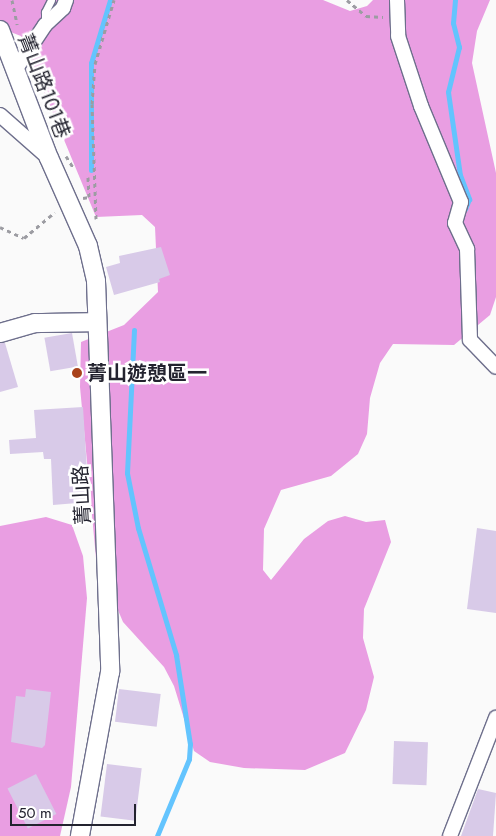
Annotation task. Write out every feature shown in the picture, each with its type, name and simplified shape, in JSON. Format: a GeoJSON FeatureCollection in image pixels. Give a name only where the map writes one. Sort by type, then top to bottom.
{"type":"FeatureCollection","features":[{"type":"Feature","properties":{"kind":"street"},"geometry":{"type":"LineString","coordinates":[[15,70],[45,25],[64,8],[66,0]]}},
{"type":"Feature","properties":{"kind":"street"},"geometry":{"type":"LineString","coordinates":[[397,0],[398,36],[421,106],[461,202],[455,223],[467,249],[470,340],[496,367]]}},
{"type":"Feature","properties":{"kind":"street","name":"菁山路101巷"},"geometry":{"type":"LineString","coordinates":[[0,30],[49,158]]}},
{"type":"Feature","properties":{"kind":"street"},"geometry":{"type":"LineString","coordinates":[[0,115],[49,158]]}},
{"type":"Feature","properties":{"kind":"street","name":"菁山路"},"geometry":{"type":"LineString","coordinates":[[49,158],[88,246],[96,281],[98,322],[110,672],[80,836]]}},
{"type":"Feature","properties":{"kind":"street"},"geometry":{"type":"LineString","coordinates":[[0,333],[35,323],[98,322]]}},
{"type":"Feature","properties":{"kind":"street"},"geometry":{"type":"LineString","coordinates":[[450,836],[496,718]]}},
{"type":"Feature","properties":{"kind":"lane"},"geometry":{"type":"LineString","coordinates":[[45,25],[45,12],[51,0]]}},
{"type":"Feature","properties":{"kind":"path"},"geometry":{"type":"LineString","coordinates":[[88,246],[96,219],[92,104],[95,64],[114,0]]}},
{"type":"Feature","properties":{"kind":"path"},"geometry":{"type":"LineString","coordinates":[[347,0],[366,16],[397,17]]}},
{"type":"Feature","properties":{"kind":"path"},"geometry":{"type":"LineString","coordinates":[[82,198],[89,197],[88,177]]}},
{"type":"Feature","properties":{"kind":"path"},"geometry":{"type":"LineString","coordinates":[[0,227],[24,238],[60,208]]}},
{"type":"Feature","properties":{"kind":"shaded area"},"geometry":{"type":"Polygon","coordinates":[[[0,0],[323,0],[350,11],[367,6],[373,0],[490,0],[477,31],[472,63],[496,173],[496,297],[490,315],[454,345],[393,344],[380,363],[370,398],[367,434],[358,454],[331,476],[281,490],[264,529],[263,570],[271,580],[304,539],[328,521],[345,516],[366,522],[385,520],[391,542],[364,609],[363,638],[374,677],[366,710],[345,753],[305,770],[244,768],[210,762],[194,751],[174,686],[164,667],[123,622],[96,558],[80,387],[81,342],[124,325],[158,292],[155,227],[142,215],[96,217],[21,36],[0,28],[0,0]]]}},
{"type":"Feature","properties":{"kind":"shaded area"},"geometry":{"type":"Polygon","coordinates":[[[46,517],[72,525],[83,556],[87,598],[71,787],[60,836],[0,836],[0,526],[46,517]]]}},
{"type":"Feature","properties":{"kind":"building"},"geometry":{"type":"Polygon","coordinates":[[[161,247],[170,275],[159,279],[160,282],[114,295],[106,267],[120,263],[119,256],[161,247]]]}},
{"type":"Feature","properties":{"kind":"building"},"geometry":{"type":"Polygon","coordinates":[[[72,333],[78,366],[50,371],[44,338],[72,333]]]}},
{"type":"Feature","properties":{"kind":"building"},"geometry":{"type":"Polygon","coordinates":[[[0,343],[5,343],[18,387],[0,392],[0,343]]]}},
{"type":"Feature","properties":{"kind":"building"},"geometry":{"type":"Polygon","coordinates":[[[83,407],[89,502],[53,505],[51,459],[44,459],[43,452],[10,454],[9,440],[36,438],[34,410],[83,407]]]}},
{"type":"Feature","properties":{"kind":"building"},"geometry":{"type":"Polygon","coordinates":[[[477,528],[496,531],[496,613],[467,609],[477,528]]]}},
{"type":"Feature","properties":{"kind":"building"},"geometry":{"type":"Polygon","coordinates":[[[26,689],[51,692],[45,745],[42,748],[11,742],[16,696],[25,697],[26,689]]]}},
{"type":"Feature","properties":{"kind":"building"},"geometry":{"type":"Polygon","coordinates":[[[119,689],[161,694],[157,727],[115,722],[119,689]]]}},
{"type":"Feature","properties":{"kind":"building"},"geometry":{"type":"Polygon","coordinates":[[[394,741],[428,742],[426,785],[392,784],[394,741]]]}},
{"type":"Feature","properties":{"kind":"building"},"geometry":{"type":"Polygon","coordinates":[[[107,764],[142,768],[135,821],[101,817],[107,764]]]}},
{"type":"Feature","properties":{"kind":"building"},"geometry":{"type":"Polygon","coordinates":[[[36,774],[56,814],[28,829],[7,789],[36,774]]]}},
{"type":"Feature","properties":{"kind":"building"},"geometry":{"type":"Polygon","coordinates":[[[478,789],[496,793],[493,836],[461,836],[478,789]]]}},
{"type":"Feature","properties":{"kind":"waterway"},"geometry":{"type":"LineString","coordinates":[[91,170],[91,63],[110,0]]}},
{"type":"Feature","properties":{"kind":"waterway"},"geometry":{"type":"LineString","coordinates":[[455,0],[453,23],[459,47],[448,92],[460,175],[469,199],[465,209]]}},
{"type":"Feature","properties":{"kind":"waterway"},"geometry":{"type":"LineString","coordinates":[[134,330],[127,473],[138,528],[176,655],[190,744],[189,759],[157,836]]}},
{"type":"Feature","properties":{"kind":"place","name":"菁山遊憩區一"},"geometry":{"type":"Point","coordinates":[77,373]}}]}
